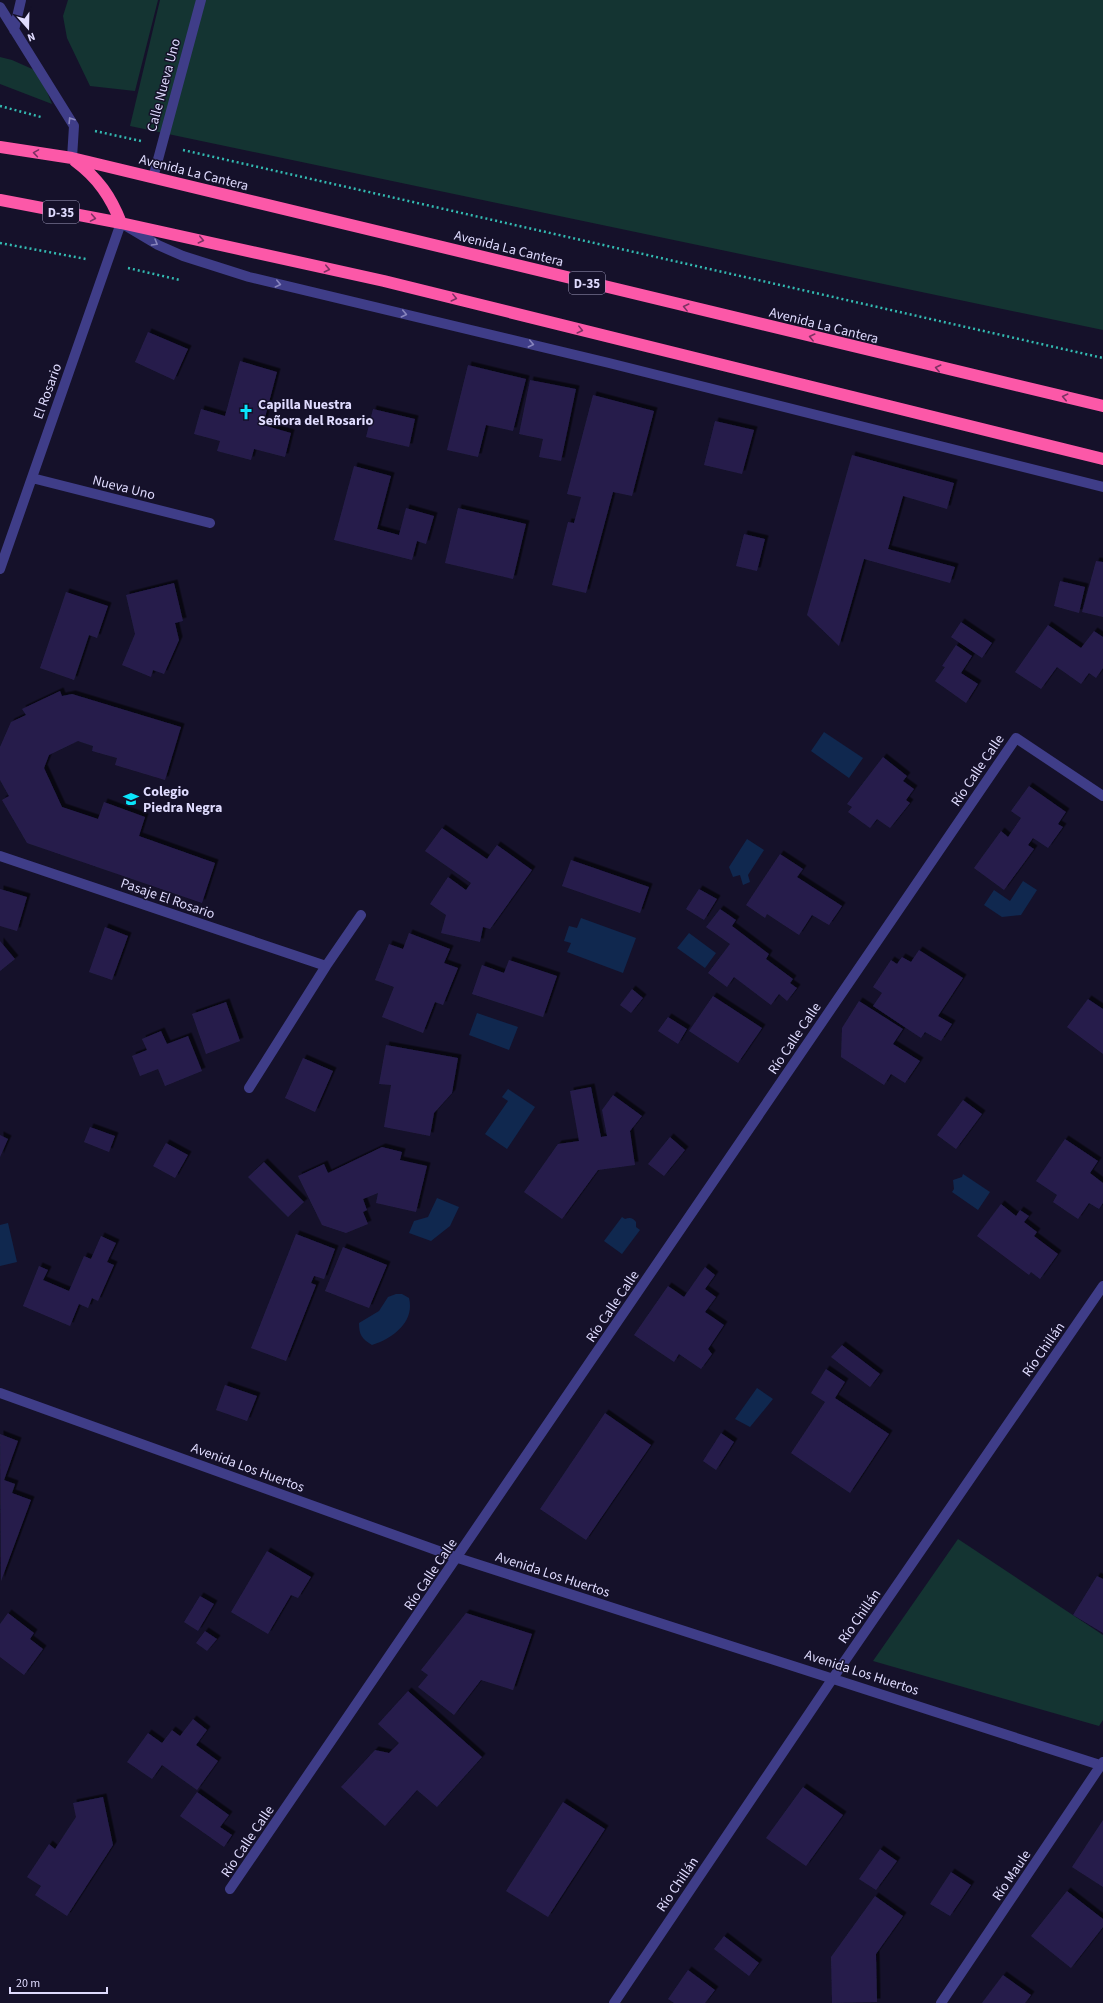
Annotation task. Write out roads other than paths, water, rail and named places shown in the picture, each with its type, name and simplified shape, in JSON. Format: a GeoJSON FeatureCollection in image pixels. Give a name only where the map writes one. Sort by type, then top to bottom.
{"type":"FeatureCollection","features":[{"type":"Feature","properties":{"kind":"highway","name":"Avenida La Cantera"},"geometry":{"type":"LineString","coordinates":[[0,147],[72,158],[1103,406]]}},
{"type":"Feature","properties":{"kind":"highway"},"geometry":{"type":"LineString","coordinates":[[72,158],[91,172],[106,190],[122,223]]}},
{"type":"Feature","properties":{"kind":"highway","name":"D-35"},"geometry":{"type":"LineString","coordinates":[[0,200],[122,223],[384,281],[1103,460]]}},
{"type":"Feature","properties":{"kind":"street"},"geometry":{"type":"LineString","coordinates":[[14,30],[21,0]]}},
{"type":"Feature","properties":{"kind":"street","name":"Calle Nueva Uno"},"geometry":{"type":"LineString","coordinates":[[153,178],[201,0]]}},
{"type":"Feature","properties":{"kind":"street"},"geometry":{"type":"LineString","coordinates":[[0,8],[74,126],[72,158]]}},
{"type":"Feature","properties":{"kind":"street"},"geometry":{"type":"LineString","coordinates":[[122,223],[158,245],[183,256],[249,277],[601,361],[1103,488]]}},
{"type":"Feature","properties":{"kind":"street","name":"El Rosario"},"geometry":{"type":"LineString","coordinates":[[0,569],[122,223]]}},
{"type":"Feature","properties":{"kind":"street","name":"Nueva Uno"},"geometry":{"type":"LineString","coordinates":[[32,478],[210,523]]}},
{"type":"Feature","properties":{"kind":"street","name":"Río Calle Calle"},"geometry":{"type":"LineString","coordinates":[[230,1889],[458,1558],[1016,738],[1103,796]]}},
{"type":"Feature","properties":{"kind":"street","name":"Pasaje El Rosario"},"geometry":{"type":"LineString","coordinates":[[0,856],[326,966]]}},
{"type":"Feature","properties":{"kind":"street"},"geometry":{"type":"LineString","coordinates":[[249,1088],[326,966],[361,915]]}},
{"type":"Feature","properties":{"kind":"street","name":"Río Chillán"},"geometry":{"type":"LineString","coordinates":[[614,2003],[833,1678],[1103,1286]]}},
{"type":"Feature","properties":{"kind":"street","name":"Avenida Los Huertos"},"geometry":{"type":"LineString","coordinates":[[0,1393],[458,1558],[1102,1765]]}},
{"type":"Feature","properties":{"kind":"street","name":"Río Maule"},"geometry":{"type":"LineString","coordinates":[[942,2003],[1102,1765]]}},
{"type":"Feature","properties":{"kind":"water"},"geometry":{"type":"Polygon","coordinates":[[[824,732],[863,758],[849,778],[811,751],[824,732]]]}},
{"type":"Feature","properties":{"kind":"water"},"geometry":{"type":"Polygon","coordinates":[[[747,839],[764,850],[748,875],[750,882],[743,885],[740,875],[733,877],[729,867],[747,839]]]}},
{"type":"Feature","properties":{"kind":"water"},"geometry":{"type":"Polygon","coordinates":[[[1023,881],[1037,890],[1021,915],[1002,917],[984,905],[994,890],[1010,901],[1023,881]]]}},
{"type":"Feature","properties":{"kind":"water"},"geometry":{"type":"Polygon","coordinates":[[[581,918],[636,938],[623,973],[567,952],[571,943],[564,941],[569,926],[577,928],[581,918]]]}},
{"type":"Feature","properties":{"kind":"water"},"geometry":{"type":"Polygon","coordinates":[[[689,933],[716,953],[705,968],[677,948],[689,933]]]}},
{"type":"Feature","properties":{"kind":"water"},"geometry":{"type":"Polygon","coordinates":[[[477,1013],[518,1027],[509,1050],[469,1035],[477,1013]]]}},
{"type":"Feature","properties":{"kind":"water"},"geometry":{"type":"Polygon","coordinates":[[[508,1089],[535,1107],[507,1149],[485,1134],[508,1101],[502,1097],[508,1089]]]}},
{"type":"Feature","properties":{"kind":"water"},"geometry":{"type":"Polygon","coordinates":[[[963,1174],[990,1192],[978,1210],[952,1192],[954,1189],[953,1180],[962,1177],[963,1174]]]}},
{"type":"Feature","properties":{"kind":"water"},"geometry":{"type":"Polygon","coordinates":[[[437,1198],[459,1207],[450,1226],[431,1241],[409,1233],[414,1221],[428,1217],[437,1198]]]}},
{"type":"Feature","properties":{"kind":"water"},"geometry":{"type":"Polygon","coordinates":[[[622,1217],[625,1219],[630,1218],[634,1220],[636,1222],[636,1227],[640,1230],[622,1254],[604,1241],[622,1217]]]}},
{"type":"Feature","properties":{"kind":"water"},"geometry":{"type":"Polygon","coordinates":[[[8,1223],[17,1262],[0,1266],[0,1225],[8,1223]]]}},
{"type":"Feature","properties":{"kind":"water"},"geometry":{"type":"Polygon","coordinates":[[[396,1294],[402,1294],[409,1298],[409,1314],[401,1328],[387,1338],[372,1345],[362,1336],[359,1323],[379,1311],[388,1297],[396,1294]]]}},
{"type":"Feature","properties":{"kind":"water"},"geometry":{"type":"Polygon","coordinates":[[[757,1388],[773,1399],[750,1427],[735,1419],[757,1388]]]}},
{"type":"Feature","properties":{"kind":"place","name":"Capilla Nuestra Señora del Rosario"},"geometry":{"type":"Point","coordinates":[246,412]}},
{"type":"Feature","properties":{"kind":"place","name":"Colegio Piedra Negra"},"geometry":{"type":"Point","coordinates":[131,799]}}]}
